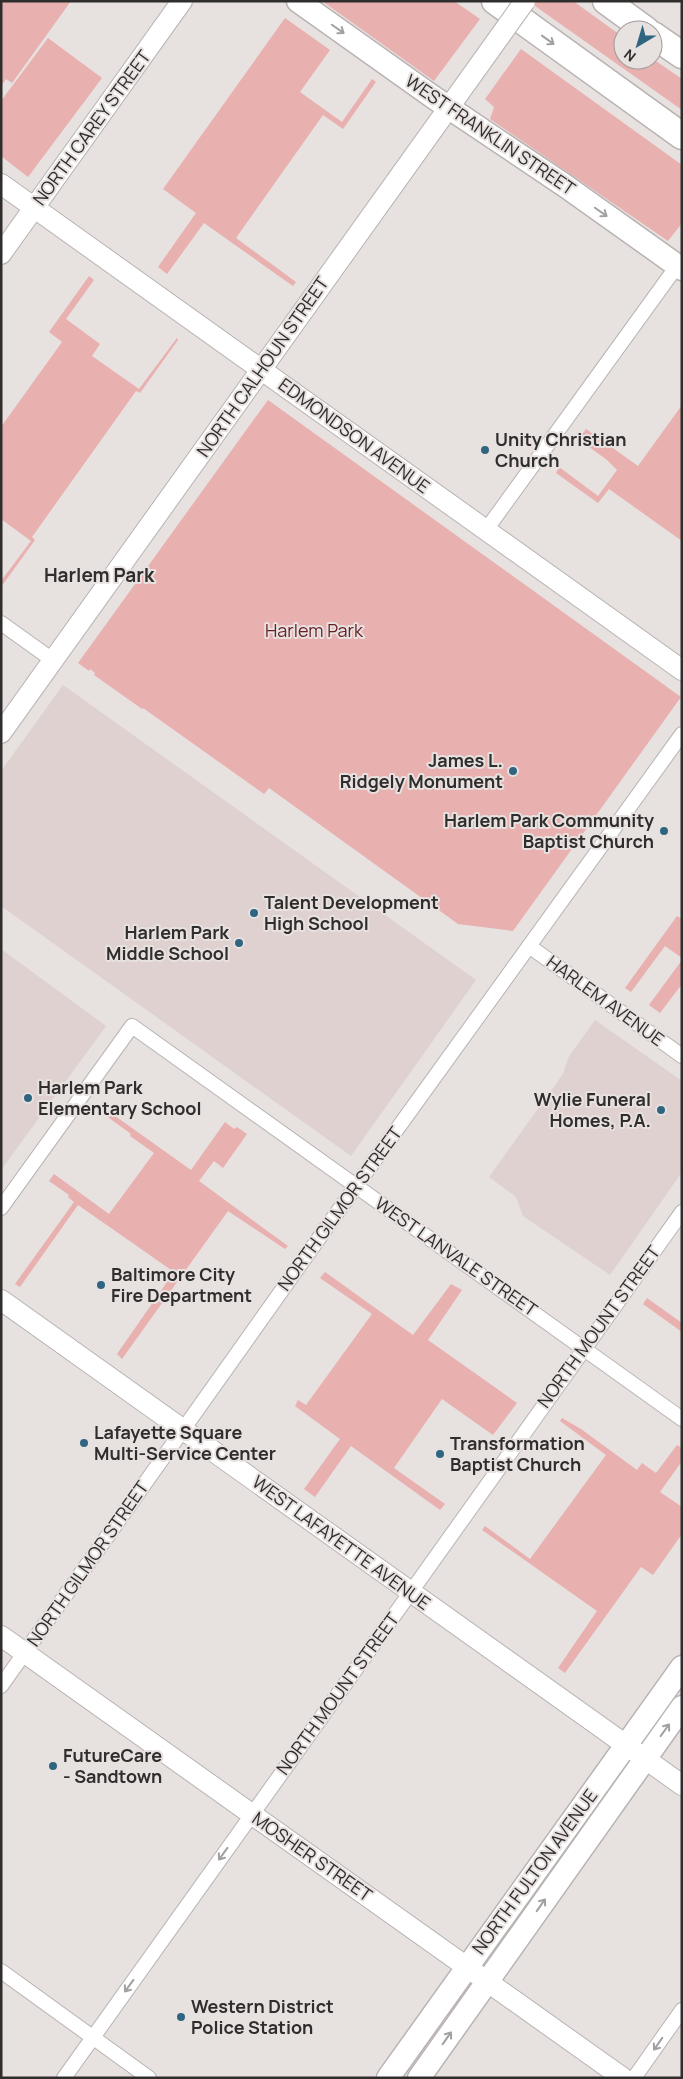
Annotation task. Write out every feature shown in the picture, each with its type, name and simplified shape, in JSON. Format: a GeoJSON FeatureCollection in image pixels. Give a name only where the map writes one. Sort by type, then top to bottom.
{"type":"FeatureCollection","features":[{"type":"Feature","properties":{"kind":"highway"},"geometry":{"type":"LineString","coordinates":[[495,1],[682,136]]}},
{"type":"Feature","properties":{"kind":"highway"},"geometry":{"type":"LineString","coordinates":[[606,1],[632,20]]}},
{"type":"Feature","properties":{"kind":"highway"},"geometry":{"type":"LineString","coordinates":[[663,42],[682,55]]}},
{"type":"Feature","properties":{"kind":"main road","name":"NORTH CAREY STREET"},"geometry":{"type":"LineString","coordinates":[[1,254],[182,1]]}},
{"type":"Feature","properties":{"kind":"main road","name":"WEST FRANKLIN STREET"},"geometry":{"type":"LineString","coordinates":[[298,1],[448,108],[564,185],[680,267]]}},
{"type":"Feature","properties":{"kind":"main road","name":"NORTH CALHOUN STREET"},"geometry":{"type":"LineString","coordinates":[[1,733],[525,1]]}},
{"type":"Feature","properties":{"kind":"main road","name":"EDMONDSON AVENUE"},"geometry":{"type":"LineString","coordinates":[[1,184],[682,670]]}},
{"type":"Feature","properties":{"kind":"main road","name":"WEST LAFAYETTE AVENUE"},"geometry":{"type":"LineString","coordinates":[[1,1300],[682,1785]]}},
{"type":"Feature","properties":{"kind":"main road","name":"MOSHER STREET"},"geometry":{"type":"LineString","coordinates":[[1,1636],[622,2078]]}},
{"type":"Feature","properties":{"kind":"main road","name":"NORTH FULTON AVENUE"},"geometry":{"type":"LineString","coordinates":[[388,2078],[682,1667]]}},
{"type":"Feature","properties":{"kind":"main road","name":"NORTH FULTON AVENUE"},"geometry":{"type":"LineString","coordinates":[[419,2078],[682,1707]]}},
{"type":"Feature","properties":{"kind":"street"},"geometry":{"type":"LineString","coordinates":[[486,530],[680,267]]}},
{"type":"Feature","properties":{"kind":"street"},"geometry":{"type":"LineString","coordinates":[[1,623],[54,661]]}},
{"type":"Feature","properties":{"kind":"street","name":"NORTH GILMOR STREET"},"geometry":{"type":"LineString","coordinates":[[1,1686],[356,1186],[682,734]]}},
{"type":"Feature","properties":{"kind":"street","name":"HARLEM AVENUE"},"geometry":{"type":"LineString","coordinates":[[529,946],[682,1056]]}},
{"type":"Feature","properties":{"kind":"street","name":"WEST LANVALE STREET"},"geometry":{"type":"LineString","coordinates":[[1,1208],[132,1026],[682,1419]]}},
{"type":"Feature","properties":{"kind":"street","name":"NORTH MOUNT STREET"},"geometry":{"type":"LineString","coordinates":[[64,2078],[682,1212]]}},
{"type":"Feature","properties":{"kind":"street"},"geometry":{"type":"LineString","coordinates":[[1,1971],[150,2078]]}},
{"type":"Feature","properties":{"kind":"street"},"geometry":{"type":"LineString","coordinates":[[634,2078],[682,2010]]}},
{"type":"Feature","properties":{"kind":"shaded area","name":"Harlem Park Middle School"},"geometry":{"type":"Polygon","coordinates":[[[63,685],[476,980],[351,1156],[1,906],[1,771],[63,685]]]}},
{"type":"Feature","properties":{"kind":"shaded area","name":"Harlem Park Elementary School"},"geometry":{"type":"Polygon","coordinates":[[[1,949],[106,1026],[1,1170],[1,949]]]}},
{"type":"Feature","properties":{"kind":"shaded area"},"geometry":{"type":"Polygon","coordinates":[[[595,1020],[682,1081],[682,1172],[610,1275],[523,1216],[516,1197],[489,1177],[563,1074],[568,1058],[595,1020]]]}},
{"type":"Feature","properties":{"kind":"green space"},"geometry":{"type":"Polygon","coordinates":[[[1,1],[71,1],[12,83],[6,79],[1,86],[1,1]]]}},
{"type":"Feature","properties":{"kind":"green space"},"geometry":{"type":"Polygon","coordinates":[[[322,1],[454,1],[480,19],[434,81],[322,1]]]}},
{"type":"Feature","properties":{"kind":"green space"},"geometry":{"type":"Polygon","coordinates":[[[528,1],[573,1],[613,30],[613,61],[528,1]]]}},
{"type":"Feature","properties":{"kind":"green space"},"geometry":{"type":"Polygon","coordinates":[[[285,18],[330,50],[300,92],[342,122],[372,79],[376,82],[343,129],[323,115],[236,238],[296,282],[293,286],[204,223],[167,274],[158,267],[196,213],[163,189],[285,18]]]}},
{"type":"Feature","properties":{"kind":"green space"},"geometry":{"type":"Polygon","coordinates":[[[48,38],[102,78],[28,177],[1,156],[1,101],[48,38]]]}},
{"type":"Feature","properties":{"kind":"green space"},"geometry":{"type":"Polygon","coordinates":[[[521,49],[682,165],[682,223],[668,241],[490,119],[494,107],[485,99],[521,49]]]}},
{"type":"Feature","properties":{"kind":"green space"},"geometry":{"type":"Polygon","coordinates":[[[663,66],[682,79],[682,110],[625,70],[663,70],[663,66]]]}},
{"type":"Feature","properties":{"kind":"green space"},"geometry":{"type":"Polygon","coordinates":[[[89,276],[94,280],[66,319],[100,344],[92,356],[139,389],[177,338],[178,340],[140,393],[136,391],[32,537],[35,540],[1,587],[1,581],[31,541],[1,519],[1,427],[62,342],[49,332],[89,276]]]}},
{"type":"Feature","properties":{"kind":"green space","name":"Harlem Park"},"geometry":{"type":"Polygon","coordinates":[[[268,400],[681,697],[513,931],[458,924],[269,788],[264,794],[94,675],[95,673],[90,669],[89,671],[78,663],[268,400]]]}},
{"type":"Feature","properties":{"kind":"green space"},"geometry":{"type":"Polygon","coordinates":[[[682,405],[682,541],[609,489],[598,503],[556,473],[559,467],[598,496],[617,470],[579,439],[586,429],[638,466],[682,405]]]}},
{"type":"Feature","properties":{"kind":"green space"},"geometry":{"type":"Polygon","coordinates":[[[677,916],[682,919],[682,958],[665,946],[631,992],[625,988],[677,916]]]}},
{"type":"Feature","properties":{"kind":"green space"},"geometry":{"type":"Polygon","coordinates":[[[682,960],[682,984],[660,1013],[649,1005],[682,960]]]}},
{"type":"Feature","properties":{"kind":"green space"},"geometry":{"type":"Polygon","coordinates":[[[101,1106],[191,1170],[225,1122],[234,1129],[237,1127],[247,1134],[223,1168],[214,1161],[199,1181],[288,1246],[285,1249],[228,1211],[122,1359],[117,1354],[174,1272],[78,1205],[20,1287],[15,1284],[74,1202],[68,1197],[69,1195],[49,1181],[54,1174],[109,1214],[154,1153],[101,1112],[99,1109],[101,1106]]]}},
{"type":"Feature","properties":{"kind":"green space"},"geometry":{"type":"Polygon","coordinates":[[[325,1272],[413,1335],[451,1284],[462,1290],[428,1340],[517,1403],[493,1435],[442,1399],[394,1468],[445,1504],[440,1510],[351,1446],[315,1497],[304,1489],[340,1439],[295,1406],[298,1400],[306,1405],[372,1314],[320,1278],[325,1272]]]}},
{"type":"Feature","properties":{"kind":"green space"},"geometry":{"type":"Polygon","coordinates":[[[647,1298],[682,1323],[682,1332],[643,1304],[647,1298]]]}},
{"type":"Feature","properties":{"kind":"green space"},"geometry":{"type":"Polygon","coordinates":[[[562,1418],[581,1429],[637,1470],[642,1463],[656,1473],[677,1445],[682,1448],[682,1461],[660,1492],[682,1507],[682,1534],[653,1575],[641,1567],[565,1673],[558,1668],[597,1611],[482,1530],[485,1526],[530,1559],[606,1455],[560,1421],[562,1418]]]}},
{"type":"Feature","properties":{"kind":"place","name":"Unity Christian Church"},"geometry":{"type":"Point","coordinates":[485,450]}},
{"type":"Feature","properties":{"kind":"place","name":"James L. Ridgely Monument"},"geometry":{"type":"Point","coordinates":[513,771]}},
{"type":"Feature","properties":{"kind":"place","name":"Harlem Park Community Baptist Church"},"geometry":{"type":"Point","coordinates":[664,831]}},
{"type":"Feature","properties":{"kind":"place","name":"Talent Development High School"},"geometry":{"type":"Point","coordinates":[254,913]}},
{"type":"Feature","properties":{"kind":"place","name":"Harlem Park Middle School"},"geometry":{"type":"Point","coordinates":[239,943]}},
{"type":"Feature","properties":{"kind":"place","name":"Harlem Park Elementary School"},"geometry":{"type":"Point","coordinates":[28,1098]}},
{"type":"Feature","properties":{"kind":"place","name":"Wylie Funeral Homes, P.A."},"geometry":{"type":"Point","coordinates":[661,1110]}},
{"type":"Feature","properties":{"kind":"place","name":"Baltimore City Fire Department"},"geometry":{"type":"Point","coordinates":[101,1285]}},
{"type":"Feature","properties":{"kind":"place","name":"Lafayette Square Multi-Service Center"},"geometry":{"type":"Point","coordinates":[84,1443]}},
{"type":"Feature","properties":{"kind":"place","name":"Transformation Baptist Church"},"geometry":{"type":"Point","coordinates":[440,1454]}},
{"type":"Feature","properties":{"kind":"place","name":"FutureCare - Sandtown"},"geometry":{"type":"Point","coordinates":[53,1766]}},
{"type":"Feature","properties":{"kind":"place","name":"Western District Police Station"},"geometry":{"type":"Point","coordinates":[181,2017]}},
{"type":"Feature","properties":{"kind":"district","name":"Harlem Park"},"geometry":{"type":"Point","coordinates":[99,575]}}]}
